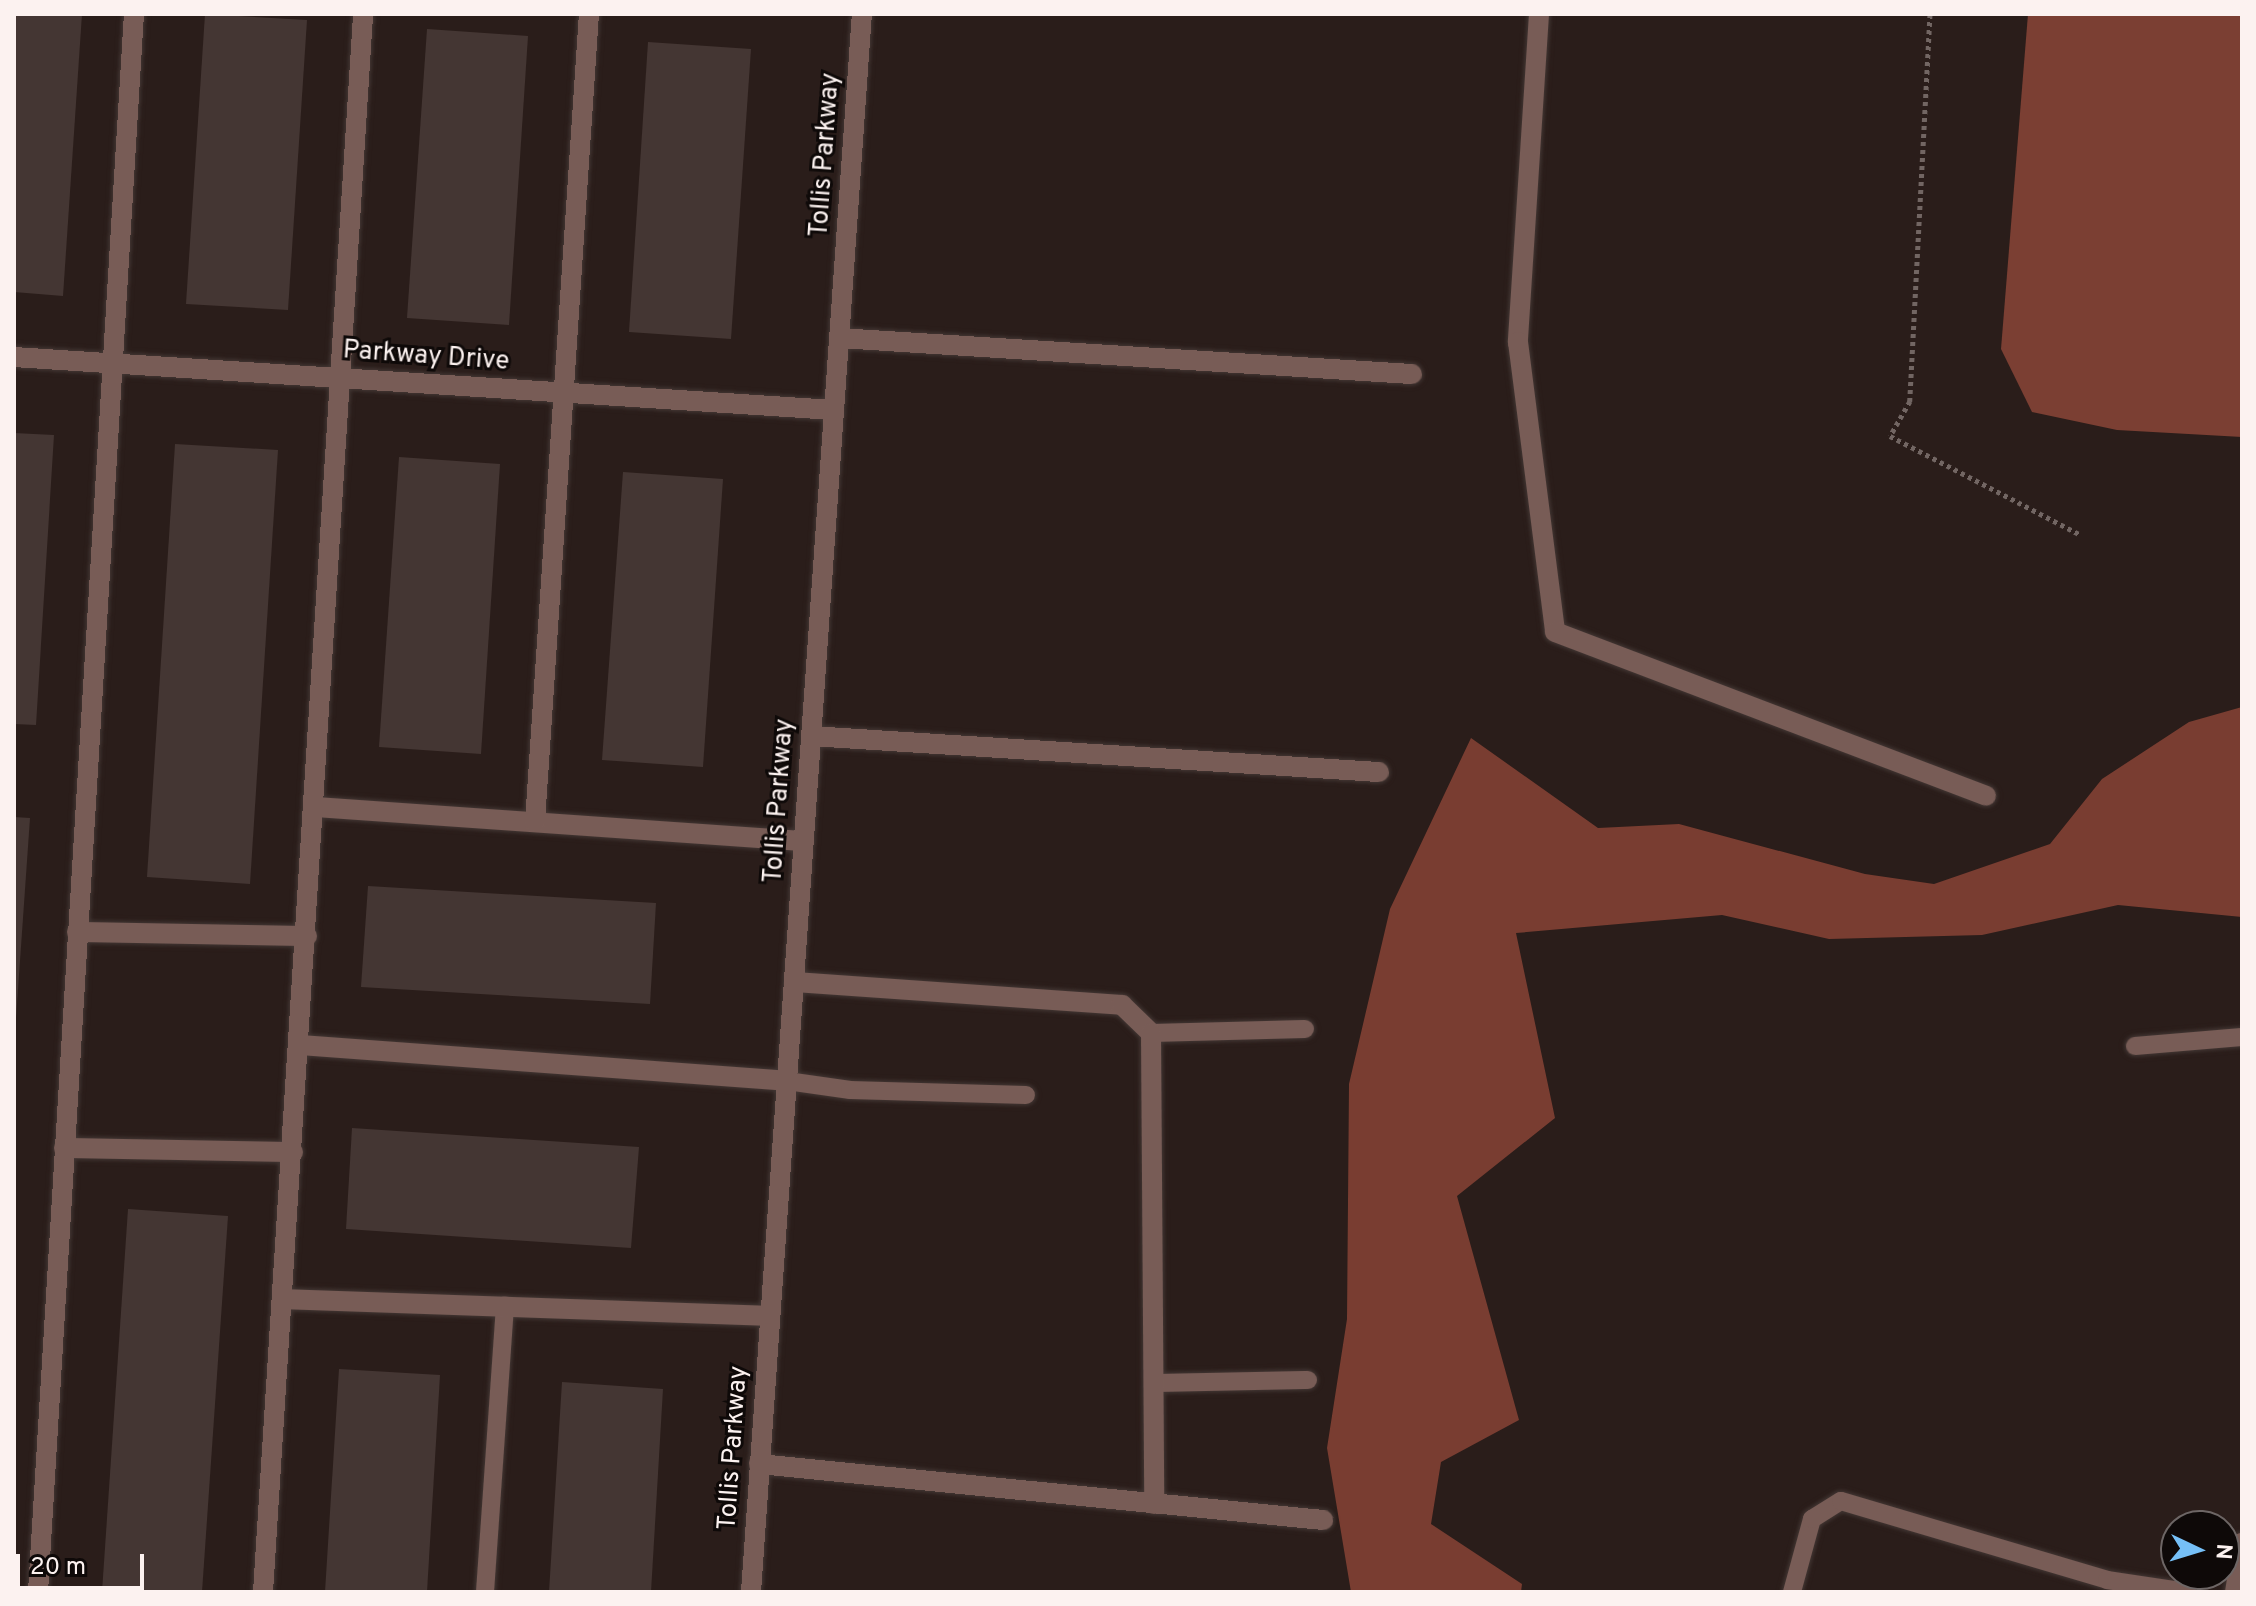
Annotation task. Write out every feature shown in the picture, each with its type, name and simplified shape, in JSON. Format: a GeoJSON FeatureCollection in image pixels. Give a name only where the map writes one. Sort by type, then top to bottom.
{"type":"FeatureCollection","features":[{"type":"Feature","properties":{"kind":"street"},"geometry":{"type":"LineString","coordinates":[[38,1592],[134,14]]}},
{"type":"Feature","properties":{"kind":"street"},"geometry":{"type":"LineString","coordinates":[[263,1592],[343,378],[363,14]]}},
{"type":"Feature","properties":{"kind":"street"},"geometry":{"type":"LineString","coordinates":[[535,822],[589,14]]}},
{"type":"Feature","properties":{"kind":"street","name":"Tollis Parkway"},"geometry":{"type":"LineString","coordinates":[[751,1592],[862,14]]}},
{"type":"Feature","properties":{"kind":"street"},"geometry":{"type":"LineString","coordinates":[[1539,14],[1518,342],[1555,632],[1986,796]]}},
{"type":"Feature","properties":{"kind":"street"},"geometry":{"type":"LineString","coordinates":[[839,338],[1412,374]]}},
{"type":"Feature","properties":{"kind":"street","name":"Parkway Drive"},"geometry":{"type":"LineString","coordinates":[[14,357],[834,410]]}},
{"type":"Feature","properties":{"kind":"street"},"geometry":{"type":"LineString","coordinates":[[811,736],[1379,772]]}},
{"type":"Feature","properties":{"kind":"street"},"geometry":{"type":"LineString","coordinates":[[315,807],[803,841]]}},
{"type":"Feature","properties":{"kind":"street"},"geometry":{"type":"LineString","coordinates":[[77,932],[307,936]]}},
{"type":"Feature","properties":{"kind":"street"},"geometry":{"type":"LineString","coordinates":[[794,982],[1122,1005],[1151,1033],[1154,1504]]}},
{"type":"Feature","properties":{"kind":"street"},"geometry":{"type":"LineString","coordinates":[[300,1045],[787,1081]]}},
{"type":"Feature","properties":{"kind":"street"},"geometry":{"type":"LineString","coordinates":[[64,1148],[293,1152]]}},
{"type":"Feature","properties":{"kind":"street"},"geometry":{"type":"LineString","coordinates":[[283,1299],[770,1316]]}},
{"type":"Feature","properties":{"kind":"street"},"geometry":{"type":"LineString","coordinates":[[759,1464],[1323,1520]]}},
{"type":"Feature","properties":{"kind":"lane"},"geometry":{"type":"LineString","coordinates":[[1151,1033],[1305,1029]]}},
{"type":"Feature","properties":{"kind":"lane"},"geometry":{"type":"LineString","coordinates":[[2135,1046],[2242,1037]]}},
{"type":"Feature","properties":{"kind":"lane"},"geometry":{"type":"LineString","coordinates":[[787,1081],[850,1090],[1026,1095]]}},
{"type":"Feature","properties":{"kind":"lane"},"geometry":{"type":"LineString","coordinates":[[485,1592],[505,1306]]}},
{"type":"Feature","properties":{"kind":"lane"},"geometry":{"type":"LineString","coordinates":[[1153,1383],[1308,1380]]}},
{"type":"Feature","properties":{"kind":"lane"},"geometry":{"type":"LineString","coordinates":[[1792,1592],[1812,1519],[1841,1501],[2106,1586],[2187,1592]]}},
{"type":"Feature","properties":{"kind":"lane"},"geometry":{"type":"LineString","coordinates":[[2234,1592],[2242,1542]]}},
{"type":"Feature","properties":{"kind":"path"},"geometry":{"type":"LineString","coordinates":[[1930,14],[1910,401],[1890,436],[2081,535]]}},
{"type":"Feature","properties":{"kind":"shaded area"},"geometry":{"type":"Polygon","coordinates":[[[2028,14],[2242,14],[2242,437],[2117,430],[2032,412],[2001,349],[2028,14]]]}},
{"type":"Feature","properties":{"kind":"shaded area"},"geometry":{"type":"Polygon","coordinates":[[[2242,707],[2242,917],[2118,905],[1982,935],[1829,939],[1722,915],[1516,933],[1555,1118],[1457,1196],[1519,1420],[1441,1462],[1431,1524],[1522,1584],[1521,1592],[1351,1592],[1327,1448],[1347,1319],[1349,1084],[1390,909],[1471,738],[1598,828],[1679,824],[1865,874],[1934,884],[2050,844],[2102,779],[2189,722],[2242,707]]]}},
{"type":"Feature","properties":{"kind":"building"},"geometry":{"type":"Polygon","coordinates":[[[14,14],[82,14],[63,296],[14,292],[14,14]]]}},
{"type":"Feature","properties":{"kind":"building"},"geometry":{"type":"Polygon","coordinates":[[[205,14],[307,20],[288,310],[186,304],[205,14]]]}},
{"type":"Feature","properties":{"kind":"building"},"geometry":{"type":"Polygon","coordinates":[[[427,29],[528,36],[509,325],[407,318],[427,29]]]}},
{"type":"Feature","properties":{"kind":"building"},"geometry":{"type":"Polygon","coordinates":[[[648,42],[751,49],[731,339],[629,332],[648,42]]]}},
{"type":"Feature","properties":{"kind":"building"},"geometry":{"type":"Polygon","coordinates":[[[14,433],[54,435],[36,725],[14,724],[14,433]]]}},
{"type":"Feature","properties":{"kind":"building"},"geometry":{"type":"Polygon","coordinates":[[[175,444],[278,450],[250,884],[147,877],[175,444]]]}},
{"type":"Feature","properties":{"kind":"building"},"geometry":{"type":"Polygon","coordinates":[[[399,457],[500,464],[481,754],[379,747],[399,457]]]}},
{"type":"Feature","properties":{"kind":"building"},"geometry":{"type":"Polygon","coordinates":[[[623,472],[723,479],[703,767],[602,760],[623,472]]]}},
{"type":"Feature","properties":{"kind":"building"},"geometry":{"type":"Polygon","coordinates":[[[14,817],[30,818],[16,1018],[14,1018],[14,817]]]}},
{"type":"Feature","properties":{"kind":"building"},"geometry":{"type":"Polygon","coordinates":[[[368,886],[656,903],[650,1004],[361,987],[368,886]]]}},
{"type":"Feature","properties":{"kind":"building"},"geometry":{"type":"Polygon","coordinates":[[[352,1128],[639,1147],[631,1248],[346,1229],[352,1128]]]}},
{"type":"Feature","properties":{"kind":"building"},"geometry":{"type":"Polygon","coordinates":[[[128,1209],[228,1216],[202,1592],[102,1592],[128,1209]]]}},
{"type":"Feature","properties":{"kind":"building"},"geometry":{"type":"Polygon","coordinates":[[[339,1369],[440,1375],[427,1592],[325,1592],[339,1369]]]}},
{"type":"Feature","properties":{"kind":"building"},"geometry":{"type":"Polygon","coordinates":[[[562,1382],[663,1389],[651,1592],[549,1592],[562,1382]]]}}]}
